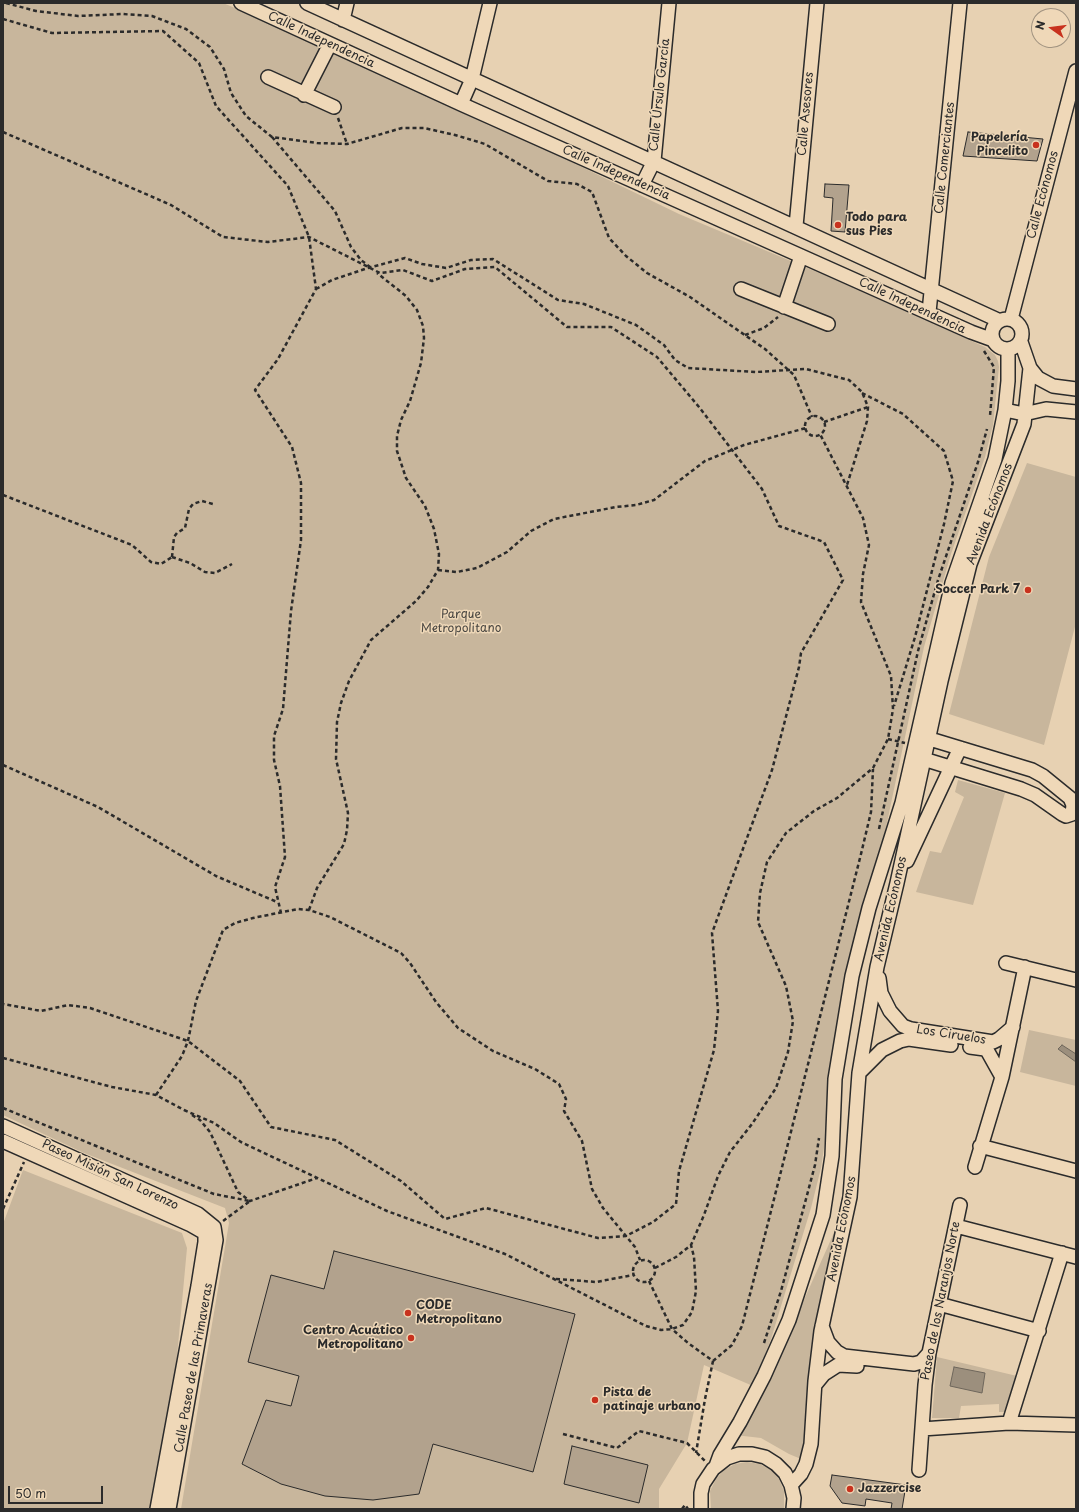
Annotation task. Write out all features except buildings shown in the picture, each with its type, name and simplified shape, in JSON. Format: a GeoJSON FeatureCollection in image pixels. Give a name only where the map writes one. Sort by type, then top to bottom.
{"type":"FeatureCollection","features":[{"type":"Feature","properties":{"kind":"street","name":"Calle Independencia"},"geometry":{"type":"LineString","coordinates":[[241,3],[461,104],[971,332],[993,340]]}},
{"type":"Feature","properties":{"kind":"street","name":"Calle Independencia"},"geometry":{"type":"LineString","coordinates":[[307,3],[932,288],[1006,320]]}},
{"type":"Feature","properties":{"kind":"street"},"geometry":{"type":"LineString","coordinates":[[342,20],[346,3]]}},
{"type":"Feature","properties":{"kind":"street"},"geometry":{"type":"LineString","coordinates":[[461,104],[472,79],[490,3]]}},
{"type":"Feature","properties":{"kind":"street","name":"Calle Úrsulo García"},"geometry":{"type":"LineString","coordinates":[[642,185],[654,161],[669,3]]}},
{"type":"Feature","properties":{"kind":"street","name":"Calle Asesores"},"geometry":{"type":"LineString","coordinates":[[796,226],[817,3]]}},
{"type":"Feature","properties":{"kind":"street","name":"Calle Comerciantes"},"geometry":{"type":"LineString","coordinates":[[929,312],[960,3]]}},
{"type":"Feature","properties":{"kind":"street"},"geometry":{"type":"LineString","coordinates":[[304,94],[330,44]]}},
{"type":"Feature","properties":{"kind":"street","name":"Calle Ecónomos"},"geometry":{"type":"LineString","coordinates":[[993,340],[993,329],[1006,320],[1076,71]]}},
{"type":"Feature","properties":{"kind":"street"},"geometry":{"type":"LineString","coordinates":[[268,78],[334,107]]}},
{"type":"Feature","properties":{"kind":"street"},"geometry":{"type":"LineString","coordinates":[[784,307],[802,256]]}},
{"type":"Feature","properties":{"kind":"street"},"geometry":{"type":"LineString","coordinates":[[741,290],[828,324]]}},
{"type":"Feature","properties":{"kind":"street"},"geometry":{"type":"LineString","coordinates":[[993,340],[997,346],[1008,350],[1013,349],[1021,342],[1022,331],[1020,325],[1006,320]]}},
{"type":"Feature","properties":{"kind":"street","name":"Avenida Ecónomos"},"geometry":{"type":"LineString","coordinates":[[958,585],[978,540],[1024,424],[1030,368],[1021,342]]}},
{"type":"Feature","properties":{"kind":"street","name":"Avenida Ecónomos"},"geometry":{"type":"LineString","coordinates":[[699,1507],[703,1484],[740,1422],[764,1376],[789,1320],[823,1215],[830,1167],[835,1079],[852,976],[873,895],[919,746],[958,585],[995,459],[1005,410],[1008,381],[1008,350]]}},
{"type":"Feature","properties":{"kind":"street"},"geometry":{"type":"LineString","coordinates":[[1030,368],[1038,378],[1053,386],[1076,389]]}},
{"type":"Feature","properties":{"kind":"street"},"geometry":{"type":"LineString","coordinates":[[1005,410],[1024,414],[1046,409],[1076,412]]}},
{"type":"Feature","properties":{"kind":"street"},"geometry":{"type":"LineString","coordinates":[[919,746],[960,748],[1032,770],[1043,776],[1070,798],[1073,805],[1074,815],[1066,816],[1035,795],[1021,789],[951,767],[919,746]]}},
{"type":"Feature","properties":{"kind":"street","name":"Avenida Ecónomos"},"geometry":{"type":"LineString","coordinates":[[794,1500],[811,1444],[815,1385],[822,1326],[850,1197],[859,1073],[877,967],[897,883],[919,746]]}},
{"type":"Feature","properties":{"kind":"street"},"geometry":{"type":"LineString","coordinates":[[897,883],[960,748]]}},
{"type":"Feature","properties":{"kind":"street"},"geometry":{"type":"LineString","coordinates":[[873,895],[893,901]]}},
{"type":"Feature","properties":{"kind":"street"},"geometry":{"type":"LineString","coordinates":[[1006,962],[1076,980]]}},
{"type":"Feature","properties":{"kind":"street","name":"Los Ciruelos"},"geometry":{"type":"LineString","coordinates":[[877,967],[879,984],[885,1002],[896,1019],[903,1026],[911,1029],[993,1042],[1013,1027]]}},
{"type":"Feature","properties":{"kind":"street"},"geometry":{"type":"LineString","coordinates":[[975,1167],[980,1146],[1002,1077],[1025,967]]}},
{"type":"Feature","properties":{"kind":"street","name":"Los Ciruelos"},"geometry":{"type":"LineString","coordinates":[[859,1073],[882,1050],[900,1041],[909,1039],[985,1049],[991,1056],[1002,1077]]}},
{"type":"Feature","properties":{"kind":"street","name":"Paseo Misión San Lorenzo"},"geometry":{"type":"LineString","coordinates":[[3,1126],[198,1214],[209,1230]]}},
{"type":"Feature","properties":{"kind":"street","name":"Paseo Misión San Lorenzo"},"geometry":{"type":"LineString","coordinates":[[3,1141],[191,1225],[209,1230]]}},
{"type":"Feature","properties":{"kind":"street"},"geometry":{"type":"LineString","coordinates":[[980,1146],[1076,1171]]}},
{"type":"Feature","properties":{"kind":"street"},"geometry":{"type":"LineString","coordinates":[[830,1167],[853,1170]]}},
{"type":"Feature","properties":{"kind":"street","name":"Paseo de los Naranjos Norte"},"geometry":{"type":"LineString","coordinates":[[919,1470],[925,1385],[929,1353],[960,1204]]}},
{"type":"Feature","properties":{"kind":"street"},"geometry":{"type":"LineString","coordinates":[[956,1226],[1076,1257]]}},
{"type":"Feature","properties":{"kind":"street","name":"Calle Paseo de las Primaveras"},"geometry":{"type":"LineString","coordinates":[[157,1509],[205,1242],[209,1230]]}},
{"type":"Feature","properties":{"kind":"street","name":"Calle Paseo de las Primaveras"},"geometry":{"type":"LineString","coordinates":[[169,1509],[216,1240],[209,1230]]}},
{"type":"Feature","properties":{"kind":"street"},"geometry":{"type":"LineString","coordinates":[[1009,1423],[1062,1253]]}},
{"type":"Feature","properties":{"kind":"street"},"geometry":{"type":"LineString","coordinates":[[939,1304],[1038,1331]]}},
{"type":"Feature","properties":{"kind":"street"},"geometry":{"type":"LineString","coordinates":[[822,1326],[828,1342],[844,1356],[914,1364],[922,1362],[929,1353]]}},
{"type":"Feature","properties":{"kind":"street"},"geometry":{"type":"LineString","coordinates":[[815,1385],[831,1368],[844,1364],[914,1372],[920,1377],[925,1385]]}},
{"type":"Feature","properties":{"kind":"street"},"geometry":{"type":"LineString","coordinates":[[922,1429],[1009,1423],[1076,1425]]}},
{"type":"Feature","properties":{"kind":"street"},"geometry":{"type":"LineString","coordinates":[[714,1467],[727,1458],[739,1454],[752,1454],[765,1457],[776,1464],[785,1473],[794,1500]]}},
{"type":"Feature","properties":{"kind":"path"},"geometry":{"type":"LineString","coordinates":[[6,3],[36,11],[78,16],[122,14],[152,16],[186,29],[210,47],[224,69],[231,93],[246,116],[272,137],[335,211],[351,247],[360,260],[406,296],[416,310],[422,326],[424,338],[421,363],[410,401],[401,420],[397,436],[397,451],[406,478],[425,506],[434,529],[439,554],[438,570],[428,587],[416,601],[371,640],[361,656],[343,696],[337,722],[336,758],[348,813],[347,830],[344,844],[322,877],[309,910]]}},
{"type":"Feature","properties":{"kind":"path"},"geometry":{"type":"LineString","coordinates":[[3,19],[52,33],[163,31],[199,63],[216,106],[288,186],[309,237],[316,289]]}},
{"type":"Feature","properties":{"kind":"path"},"geometry":{"type":"LineString","coordinates":[[334,107],[347,144]]}},
{"type":"Feature","properties":{"kind":"path"},"geometry":{"type":"LineString","coordinates":[[272,137],[317,143],[347,144],[402,128],[424,128],[485,144],[548,181],[577,184],[592,192],[609,238],[626,256],[647,272],[690,297],[744,336],[765,349],[788,369],[794,375],[812,417]]}},
{"type":"Feature","properties":{"kind":"path"},"geometry":{"type":"LineString","coordinates":[[3,132],[171,205],[223,237],[268,242],[309,237],[369,267]]}},
{"type":"Feature","properties":{"kind":"path"},"geometry":{"type":"LineString","coordinates":[[280,913],[275,887],[285,857],[280,786],[274,760],[274,736],[283,709],[291,611],[300,540],[301,483],[292,447],[255,390],[278,359],[316,289],[332,280],[369,267],[405,258],[422,264],[446,268],[471,260],[493,259],[558,300],[584,304],[636,325],[664,345],[675,360],[688,368],[756,372],[806,369],[849,380],[862,392],[903,414],[944,451],[953,481],[944,524],[917,630],[893,709],[888,739],[873,768],[837,798],[814,811],[786,833],[767,862],[760,893],[758,922],[786,986],[793,1021],[788,1052],[776,1088],[752,1124],[730,1152],[718,1176],[691,1245],[676,1257],[655,1268]]}},
{"type":"Feature","properties":{"kind":"path"},"geometry":{"type":"LineString","coordinates":[[3,1004],[41,1011],[68,1005],[90,1008],[188,1041],[240,1081],[271,1127],[335,1140],[400,1181],[445,1219],[486,1208],[598,1238],[626,1236],[653,1222],[676,1204],[679,1171],[714,1050],[718,1011],[712,933],[772,770],[799,667],[801,653],[843,580],[824,542],[779,526],[762,489],[657,357],[611,327],[567,327],[495,267],[465,269],[432,281],[403,270],[380,273],[375,271]]}},
{"type":"Feature","properties":{"kind":"path"},"geometry":{"type":"LineString","coordinates":[[744,336],[764,328],[778,318],[784,307]]}},
{"type":"Feature","properties":{"kind":"path"},"geometry":{"type":"LineString","coordinates":[[847,485],[867,421],[868,407],[862,392]]}},
{"type":"Feature","properties":{"kind":"path"},"geometry":{"type":"LineString","coordinates":[[824,422],[868,407]]}},
{"type":"Feature","properties":{"kind":"path"},"geometry":{"type":"LineString","coordinates":[[818,416],[824,422],[825,428],[820,434],[813,436],[806,428],[807,420],[812,417],[818,416]]}},
{"type":"Feature","properties":{"kind":"path"},"geometry":{"type":"LineString","coordinates":[[438,570],[457,572],[477,568],[507,552],[531,531],[554,519],[616,507],[636,505],[654,500],[705,461],[744,445],[806,428]]}},
{"type":"Feature","properties":{"kind":"path"},"geometry":{"type":"LineString","coordinates":[[820,434],[863,518],[869,545],[863,574],[862,602],[891,676],[893,709]]}},
{"type":"Feature","properties":{"kind":"path"},"geometry":{"type":"LineString","coordinates":[[3,495],[132,545],[151,562],[161,564],[172,557]]}},
{"type":"Feature","properties":{"kind":"path"},"geometry":{"type":"LineString","coordinates":[[172,557],[174,537],[185,528],[193,504],[202,501],[213,504]]}},
{"type":"Feature","properties":{"kind":"path"},"geometry":{"type":"LineString","coordinates":[[172,557],[190,563],[204,572],[215,573],[232,564]]}},
{"type":"Feature","properties":{"kind":"path"},"geometry":{"type":"LineString","coordinates":[[888,739],[919,746]]}},
{"type":"Feature","properties":{"kind":"path"},"geometry":{"type":"LineString","coordinates":[[3,765],[98,807],[216,876],[277,902]]}},
{"type":"Feature","properties":{"kind":"path"},"geometry":{"type":"LineString","coordinates":[[696,1453],[702,1413],[713,1361],[732,1345],[742,1326],[863,847],[871,812],[873,768]]}},
{"type":"Feature","properties":{"kind":"path"},"geometry":{"type":"LineString","coordinates":[[156,1095],[182,1056],[188,1041],[196,1001],[223,930],[235,923],[298,909],[309,910],[330,917],[401,953],[410,963],[436,1002],[458,1028],[493,1051],[535,1069],[559,1084],[566,1099],[564,1111],[582,1141],[592,1189],[603,1208],[635,1247],[640,1260]]}},
{"type":"Feature","properties":{"kind":"path"},"geometry":{"type":"LineString","coordinates":[[3,1058],[112,1087],[156,1095],[184,1110],[200,1120],[210,1132],[238,1192],[250,1201]]}},
{"type":"Feature","properties":{"kind":"path"},"geometry":{"type":"LineString","coordinates":[[3,1108],[214,1194],[250,1201]]}},
{"type":"Feature","properties":{"kind":"path"},"geometry":{"type":"LineString","coordinates":[[184,1110],[214,1123],[241,1142],[387,1211],[505,1254],[646,1326],[661,1330],[672,1329],[683,1325],[692,1312],[696,1291],[694,1257],[691,1245]]}},
{"type":"Feature","properties":{"kind":"path"},"geometry":{"type":"LineString","coordinates":[[3,1210],[28,1152]]}},
{"type":"Feature","properties":{"kind":"path"},"geometry":{"type":"LineString","coordinates":[[209,1230],[250,1201],[316,1178]]}},
{"type":"Feature","properties":{"kind":"path"},"geometry":{"type":"LineString","coordinates":[[554,1278],[596,1282],[633,1275],[642,1282],[649,1281],[654,1275],[655,1268],[651,1262],[640,1260]]}},
{"type":"Feature","properties":{"kind":"path"},"geometry":{"type":"LineString","coordinates":[[633,1275],[633,1268],[640,1260]]}},
{"type":"Feature","properties":{"kind":"path"},"geometry":{"type":"LineString","coordinates":[[649,1281],[672,1329],[713,1361]]}},
{"type":"Feature","properties":{"kind":"path"},"geometry":{"type":"LineString","coordinates":[[563,1434],[617,1448],[639,1431],[687,1443],[696,1453],[714,1467]]}},
{"type":"Feature","properties":{"kind":"path"},"geometry":{"type":"LineString","coordinates":[[682,1509],[685,1505],[688,1509]]}},
{"type":"Feature","properties":{"kind":"green space","name":"Parque Metropolitano"},"geometry":{"type":"Polygon","coordinates":[[[3,3],[223,3],[285,29],[490,126],[526,140],[679,214],[824,275],[985,347],[995,355],[998,361],[999,367],[993,425],[985,457],[951,554],[924,647],[885,832],[866,895],[836,1038],[821,1168],[811,1208],[771,1339],[753,1386],[704,1365],[687,1443],[659,1489],[659,1509],[181,1509],[229,1223],[225,1208],[84,1153],[3,1115],[3,3]]]}},
{"type":"Feature","properties":{"kind":"green space","name":"Soccer Park 7"},"geometry":{"type":"Polygon","coordinates":[[[1027,463],[1076,477],[1076,623],[1044,745],[949,714],[989,557],[1027,463]]]}},
{"type":"Feature","properties":{"kind":"green space"},"geometry":{"type":"Polygon","coordinates":[[[958,780],[1005,793],[973,905],[916,892],[930,851],[941,853],[964,797],[955,792],[958,780]]]}},
{"type":"Feature","properties":{"kind":"green space"},"geometry":{"type":"Polygon","coordinates":[[[1029,1030],[1076,1040],[1076,1086],[1020,1072],[1029,1030]]]}},
{"type":"Feature","properties":{"kind":"green space"},"geometry":{"type":"Polygon","coordinates":[[[23,1170],[182,1233],[187,1248],[176,1367],[152,1509],[3,1509],[3,1224],[23,1170]]]}},
{"type":"Feature","properties":{"kind":"green space"},"geometry":{"type":"Polygon","coordinates":[[[837,1226],[840,1228],[801,1459],[761,1438],[735,1435],[786,1340],[837,1226]]]}},
{"type":"Feature","properties":{"kind":"green space"},"geometry":{"type":"Polygon","coordinates":[[[937,1357],[1017,1376],[1008,1412],[999,1412],[999,1404],[961,1406],[959,1418],[932,1418],[937,1357]]]}},
{"type":"Feature","properties":{"kind":"green space"},"geometry":{"type":"Polygon","coordinates":[[[747,1462],[760,1464],[771,1470],[779,1479],[784,1491],[784,1509],[711,1509],[710,1491],[716,1479],[724,1470],[735,1464],[747,1462]]]}},
{"type":"Feature","properties":{"kind":"shaded area"},"geometry":{"type":"Polygon","coordinates":[[[1062,1045],[1076,1054],[1076,1062],[1058,1049],[1062,1045]]]}},
{"type":"Feature","properties":{"kind":"shaded area"},"geometry":{"type":"Polygon","coordinates":[[[954,1367],[985,1373],[982,1393],[950,1386],[954,1367]]]}},
{"type":"Feature","properties":{"kind":"place","name":"Papelería Pincelito"},"geometry":{"type":"Point","coordinates":[1036,145]}},
{"type":"Feature","properties":{"kind":"place","name":"Todo para sus Pies"},"geometry":{"type":"Point","coordinates":[838,225]}},
{"type":"Feature","properties":{"kind":"place","name":"Soccer Park 7"},"geometry":{"type":"Point","coordinates":[1028,590]}},
{"type":"Feature","properties":{"kind":"place","name":"CODE Metropolitano"},"geometry":{"type":"Point","coordinates":[408,1313]}},
{"type":"Feature","properties":{"kind":"place","name":"Centro Acuático Metropolitano"},"geometry":{"type":"Point","coordinates":[411,1338]}},
{"type":"Feature","properties":{"kind":"place","name":"Pista de patinaje urbano"},"geometry":{"type":"Point","coordinates":[595,1400]}},
{"type":"Feature","properties":{"kind":"place","name":"Jazzercise"},"geometry":{"type":"Point","coordinates":[850,1489]}}]}
